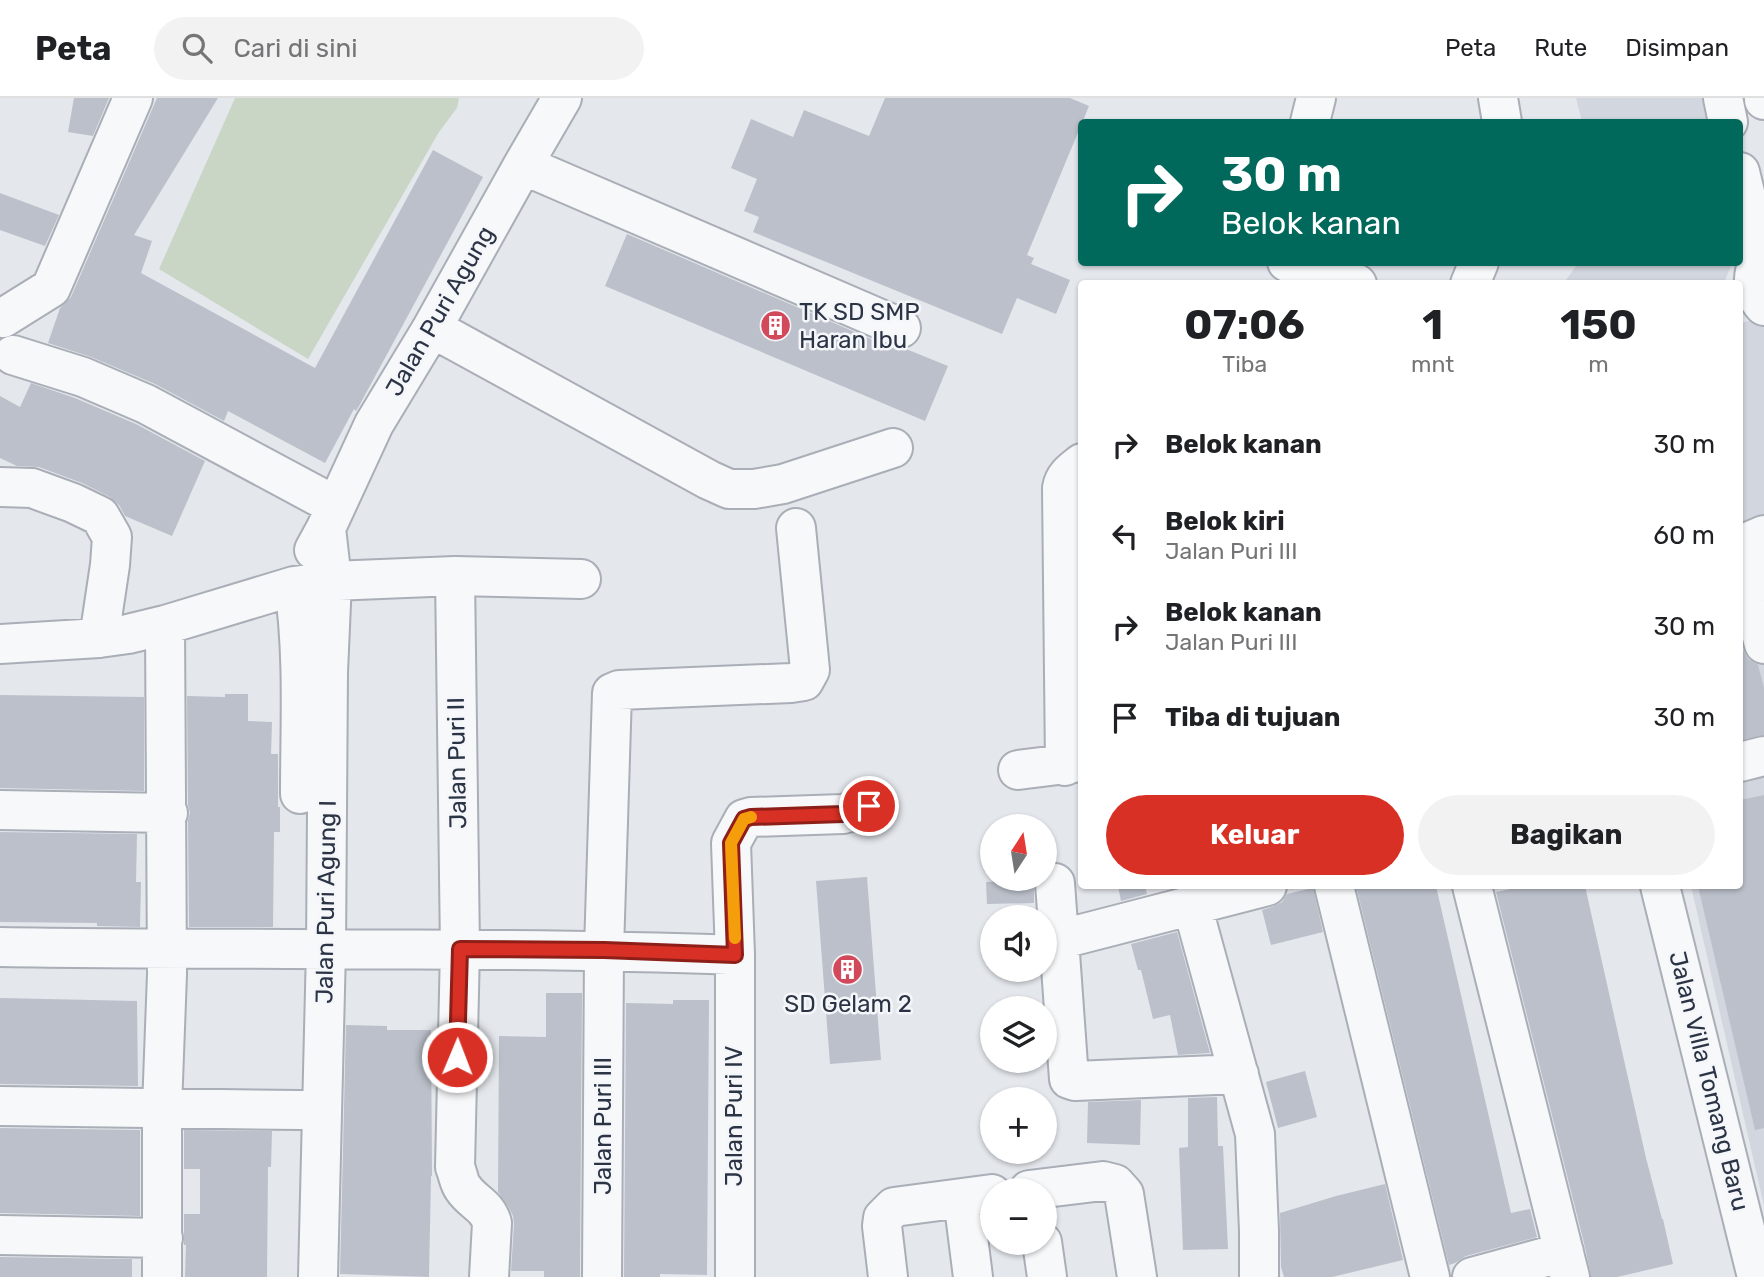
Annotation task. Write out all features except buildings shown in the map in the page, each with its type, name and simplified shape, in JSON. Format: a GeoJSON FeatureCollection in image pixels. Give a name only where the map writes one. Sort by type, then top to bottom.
{"type":"FeatureCollection","features":[{"type":"Feature","properties":{"kind":"street"},"geometry":{"type":"LineString","coordinates":[[1,317],[51,288],[134,98]]}},
{"type":"Feature","properties":{"kind":"street","name":"Jalan Puri Agung"},"geometry":{"type":"LineString","coordinates":[[294,586],[331,517],[374,424],[432,328],[562,98]]}},
{"type":"Feature","properties":{"kind":"street"},"geometry":{"type":"LineString","coordinates":[[1311,119],[1315,98]]}},
{"type":"Feature","properties":{"kind":"street"},"geometry":{"type":"LineString","coordinates":[[1499,98],[1502,119]]}},
{"type":"Feature","properties":{"kind":"street"},"geometry":{"type":"LineString","coordinates":[[1723,98],[1727,119]]}},
{"type":"Feature","properties":{"kind":"street"},"geometry":{"type":"LineString","coordinates":[[523,165],[901,328]]}},
{"type":"Feature","properties":{"kind":"street"},"geometry":{"type":"LineString","coordinates":[[1743,192],[1756,281]]}},
{"type":"Feature","properties":{"kind":"street"},"geometry":{"type":"LineString","coordinates":[[1300,266],[1344,280]]}},
{"type":"Feature","properties":{"kind":"street"},"geometry":{"type":"LineString","coordinates":[[1,317],[23,326],[25,333],[24,341],[6,359]]}},
{"type":"Feature","properties":{"kind":"street"},"geometry":{"type":"LineString","coordinates":[[432,328],[729,489],[754,489],[783,484],[893,447]]}},
{"type":"Feature","properties":{"kind":"street"},"geometry":{"type":"LineString","coordinates":[[6,359],[83,377],[146,404],[331,517]]}},
{"type":"Feature","properties":{"kind":"street"},"geometry":{"type":"LineString","coordinates":[[1018,770],[1073,764],[1062,488],[1068,474],[1078,466]]}},
{"type":"Feature","properties":{"kind":"street"},"geometry":{"type":"LineString","coordinates":[[0,487],[32,488],[100,516],[112,537],[99,638]]}},
{"type":"Feature","properties":{"kind":"street","name":"Jalan Puri Agung I"},"geometry":{"type":"LineString","coordinates":[[298,1277],[311,1110],[314,961],[332,581],[331,517]]}},
{"type":"Feature","properties":{"kind":"street","name":"Jalan Puri III"},"geometry":{"type":"LineString","coordinates":[[602,1277],[604,963],[612,693],[619,690],[804,681],[810,670],[796,528]]}},
{"type":"Feature","properties":{"kind":"street"},"geometry":{"type":"LineString","coordinates":[[1748,544],[1764,604]]}},
{"type":"Feature","properties":{"kind":"street"},"geometry":{"type":"LineString","coordinates":[[1748,544],[1764,644]]}},
{"type":"Feature","properties":{"kind":"street"},"geometry":{"type":"LineString","coordinates":[[0,644],[128,634],[294,586],[332,581],[455,576],[581,579]]}},
{"type":"Feature","properties":{"kind":"street","name":"Jalan Puri II"},"geometry":{"type":"LineString","coordinates":[[455,576],[460,962],[455,1167],[462,1187],[487,1209],[490,1216],[492,1223],[489,1277]]}},
{"type":"Feature","properties":{"kind":"street","name":"Jalan Puri Agung I"},"geometry":{"type":"LineString","coordinates":[[294,586],[298,614],[314,961]]}},
{"type":"Feature","properties":{"kind":"street"},"geometry":{"type":"LineString","coordinates":[[162,1277],[162,1108],[167,962],[165,625]]}},
{"type":"Feature","properties":{"kind":"street"},"geometry":{"type":"LineString","coordinates":[[1743,761],[1764,756]]}},
{"type":"Feature","properties":{"kind":"street"},"geometry":{"type":"LineString","coordinates":[[0,969],[167,962],[314,961],[604,963],[735,967],[731,843],[744,819],[843,814],[869,806]]}},
{"type":"Feature","properties":{"kind":"street"},"geometry":{"type":"LineString","coordinates":[[0,810],[167,813]]}},
{"type":"Feature","properties":{"kind":"street"},"geometry":{"type":"LineString","coordinates":[[1058,940],[1255,889]]}},
{"type":"Feature","properties":{"kind":"street"},"geometry":{"type":"LineString","coordinates":[[1335,889],[1430,1277]]}},
{"type":"Feature","properties":{"kind":"street"},"geometry":{"type":"LineString","coordinates":[[1472,1277],[1567,1265],[1473,889]]}},
{"type":"Feature","properties":{"kind":"street","name":"Jalan Villa Tomang Baru"},"geometry":{"type":"LineString","coordinates":[[1661,889],[1757,1277]]}},
{"type":"Feature","properties":{"kind":"street"},"geometry":{"type":"LineString","coordinates":[[1055,891],[1069,1079],[1075,1081],[1239,1074]]}},
{"type":"Feature","properties":{"kind":"street"},"geometry":{"type":"LineString","coordinates":[[1192,905],[1255,1134],[1259,1277]]}},
{"type":"Feature","properties":{"kind":"street"},"geometry":{"type":"LineString","coordinates":[[0,947],[167,962]]}},
{"type":"Feature","properties":{"kind":"street","name":"Jalan Puri IV"},"geometry":{"type":"LineString","coordinates":[[735,967],[735,1277]]}},
{"type":"Feature","properties":{"kind":"street"},"geometry":{"type":"LineString","coordinates":[[0,1106],[311,1110]]}},
{"type":"Feature","properties":{"kind":"street","name":"Jalan Puri Agung I"},"geometry":{"type":"LineString","coordinates":[[311,1110],[318,1277]]}},
{"type":"Feature","properties":{"kind":"street"},"geometry":{"type":"LineString","coordinates":[[1057,1187],[1103,1181],[1115,1184],[1124,1194],[1137,1277]]}},
{"type":"Feature","properties":{"kind":"street"},"geometry":{"type":"LineString","coordinates":[[888,1277],[882,1226],[883,1218],[894,1207],[977,1196],[973,1277]]}},
{"type":"Feature","properties":{"kind":"street"},"geometry":{"type":"LineString","coordinates":[[0,1235],[163,1238]]}},
{"type":"Feature","properties":{"kind":"street"},"geometry":{"type":"LineString","coordinates":[[1044,1255],[1047,1277]]}},
{"type":"Feature","properties":{"kind":"shaded area"},"geometry":{"type":"Polygon","coordinates":[[[1576,98],[1712,98],[1717,119],[1581,119],[1576,98]]]}},
{"type":"Feature","properties":{"kind":"shaded area"},"geometry":{"type":"Polygon","coordinates":[[[1576,266],[1731,266],[1725,280],[1566,280],[1576,266]]]}},
{"type":"Feature","properties":{"kind":"shaded area"},"geometry":{"type":"Polygon","coordinates":[[[1764,315],[1764,1206],[1692,889],[1743,889],[1743,323],[1764,315]]]}},
{"type":"Feature","properties":{"kind":"green space"},"geometry":{"type":"Polygon","coordinates":[[[235,98],[459,98],[457,108],[439,132],[308,359],[159,269],[235,98]]]}},
{"type":"Feature","properties":{"kind":"slow traffic"},"geometry":{"type":"LineString","coordinates":[[735,938],[731,843],[744,819],[751,817]]}},
{"type":"Feature","properties":{"kind":"place","name":"TK SD SMP Haran Ibu"},"geometry":{"type":"Point","coordinates":[776,326]}},
{"type":"Feature","properties":{"kind":"place","name":"SD Gelam 2"},"geometry":{"type":"Point","coordinates":[848,970]}},
{"type":"Feature","properties":{"kind":"route"},"geometry":{"type":"LineString","coordinates":[[457,1057],[460,949],[604,950],[735,955],[731,843],[744,819],[843,814],[869,806]]}}]}
